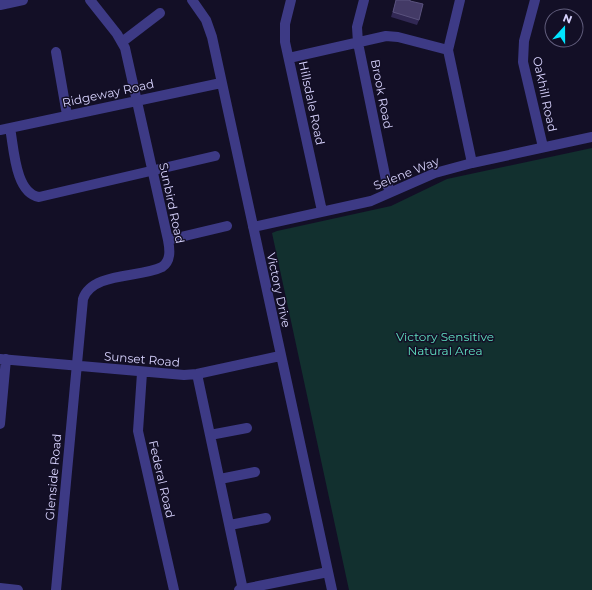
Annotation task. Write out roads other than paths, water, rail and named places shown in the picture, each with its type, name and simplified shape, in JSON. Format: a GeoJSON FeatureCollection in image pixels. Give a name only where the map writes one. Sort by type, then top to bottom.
{"type":"FeatureCollection","features":[{"type":"Feature","properties":{"kind":"street"},"geometry":{"type":"LineString","coordinates":[[0,5],[23,0]]}},
{"type":"Feature","properties":{"kind":"street","name":"Sunbird Road"},"geometry":{"type":"LineString","coordinates":[[76,366],[82,304],[86,291],[96,283],[162,267],[169,257],[168,240],[137,100],[122,42],[90,0]]}},
{"type":"Feature","properties":{"kind":"street","name":"Victory Drive"},"geometry":{"type":"LineString","coordinates":[[192,0],[206,20],[212,36],[280,356],[332,590]]}},
{"type":"Feature","properties":{"kind":"street","name":"Hillsdale Road"},"geometry":{"type":"LineString","coordinates":[[291,0],[284,33],[322,211]]}},
{"type":"Feature","properties":{"kind":"street","name":"Brook Road"},"geometry":{"type":"LineString","coordinates":[[364,0],[357,27],[358,43],[387,185],[391,192]]}},
{"type":"Feature","properties":{"kind":"street"},"geometry":{"type":"LineString","coordinates":[[460,0],[448,50],[472,163]]}},
{"type":"Feature","properties":{"kind":"street","name":"Oakhill Road"},"geometry":{"type":"LineString","coordinates":[[535,0],[524,41],[523,62],[543,147]]}},
{"type":"Feature","properties":{"kind":"street"},"geometry":{"type":"LineString","coordinates":[[122,42],[160,13]]}},
{"type":"Feature","properties":{"kind":"street"},"geometry":{"type":"LineString","coordinates":[[289,58],[392,36],[448,50]]}},
{"type":"Feature","properties":{"kind":"street"},"geometry":{"type":"LineString","coordinates":[[56,52],[67,115]]}},
{"type":"Feature","properties":{"kind":"street","name":"Ridgeway Road"},"geometry":{"type":"LineString","coordinates":[[5,129],[221,82]]}},
{"type":"Feature","properties":{"kind":"street"},"geometry":{"type":"LineString","coordinates":[[5,129],[21,182],[28,192],[36,196],[46,196],[153,172],[215,156]]}},
{"type":"Feature","properties":{"kind":"street","name":"Selene Way"},"geometry":{"type":"LineString","coordinates":[[253,227],[371,201],[435,173],[472,163],[592,137]]}},
{"type":"Feature","properties":{"kind":"street"},"geometry":{"type":"LineString","coordinates":[[168,240],[227,226]]}},
{"type":"Feature","properties":{"kind":"street","name":"Sunset Road"},"geometry":{"type":"LineString","coordinates":[[3,359],[142,373],[184,375],[197,374],[280,356]]}},
{"type":"Feature","properties":{"kind":"street"},"geometry":{"type":"LineString","coordinates":[[0,424],[3,359]]}},
{"type":"Feature","properties":{"kind":"street","name":"Glenside Road"},"geometry":{"type":"LineString","coordinates":[[56,590],[76,366]]}},
{"type":"Feature","properties":{"kind":"street","name":"Federal Road"},"geometry":{"type":"LineString","coordinates":[[142,373],[138,431],[174,590]]}},
{"type":"Feature","properties":{"kind":"street"},"geometry":{"type":"LineString","coordinates":[[197,374],[230,525],[242,590],[328,572]]}},
{"type":"Feature","properties":{"kind":"street"},"geometry":{"type":"LineString","coordinates":[[210,434],[246,428]]}},
{"type":"Feature","properties":{"kind":"street"},"geometry":{"type":"LineString","coordinates":[[220,479],[255,472]]}},
{"type":"Feature","properties":{"kind":"street"},"geometry":{"type":"LineString","coordinates":[[230,525],[266,518]]}},
{"type":"Feature","properties":{"kind":"street"},"geometry":{"type":"LineString","coordinates":[[0,588],[18,590]]}},
{"type":"Feature","properties":{"kind":"park label","name":"Victory Sensitive Natural Area"},"geometry":{"type":"Point","coordinates":[445,343]}}]}
